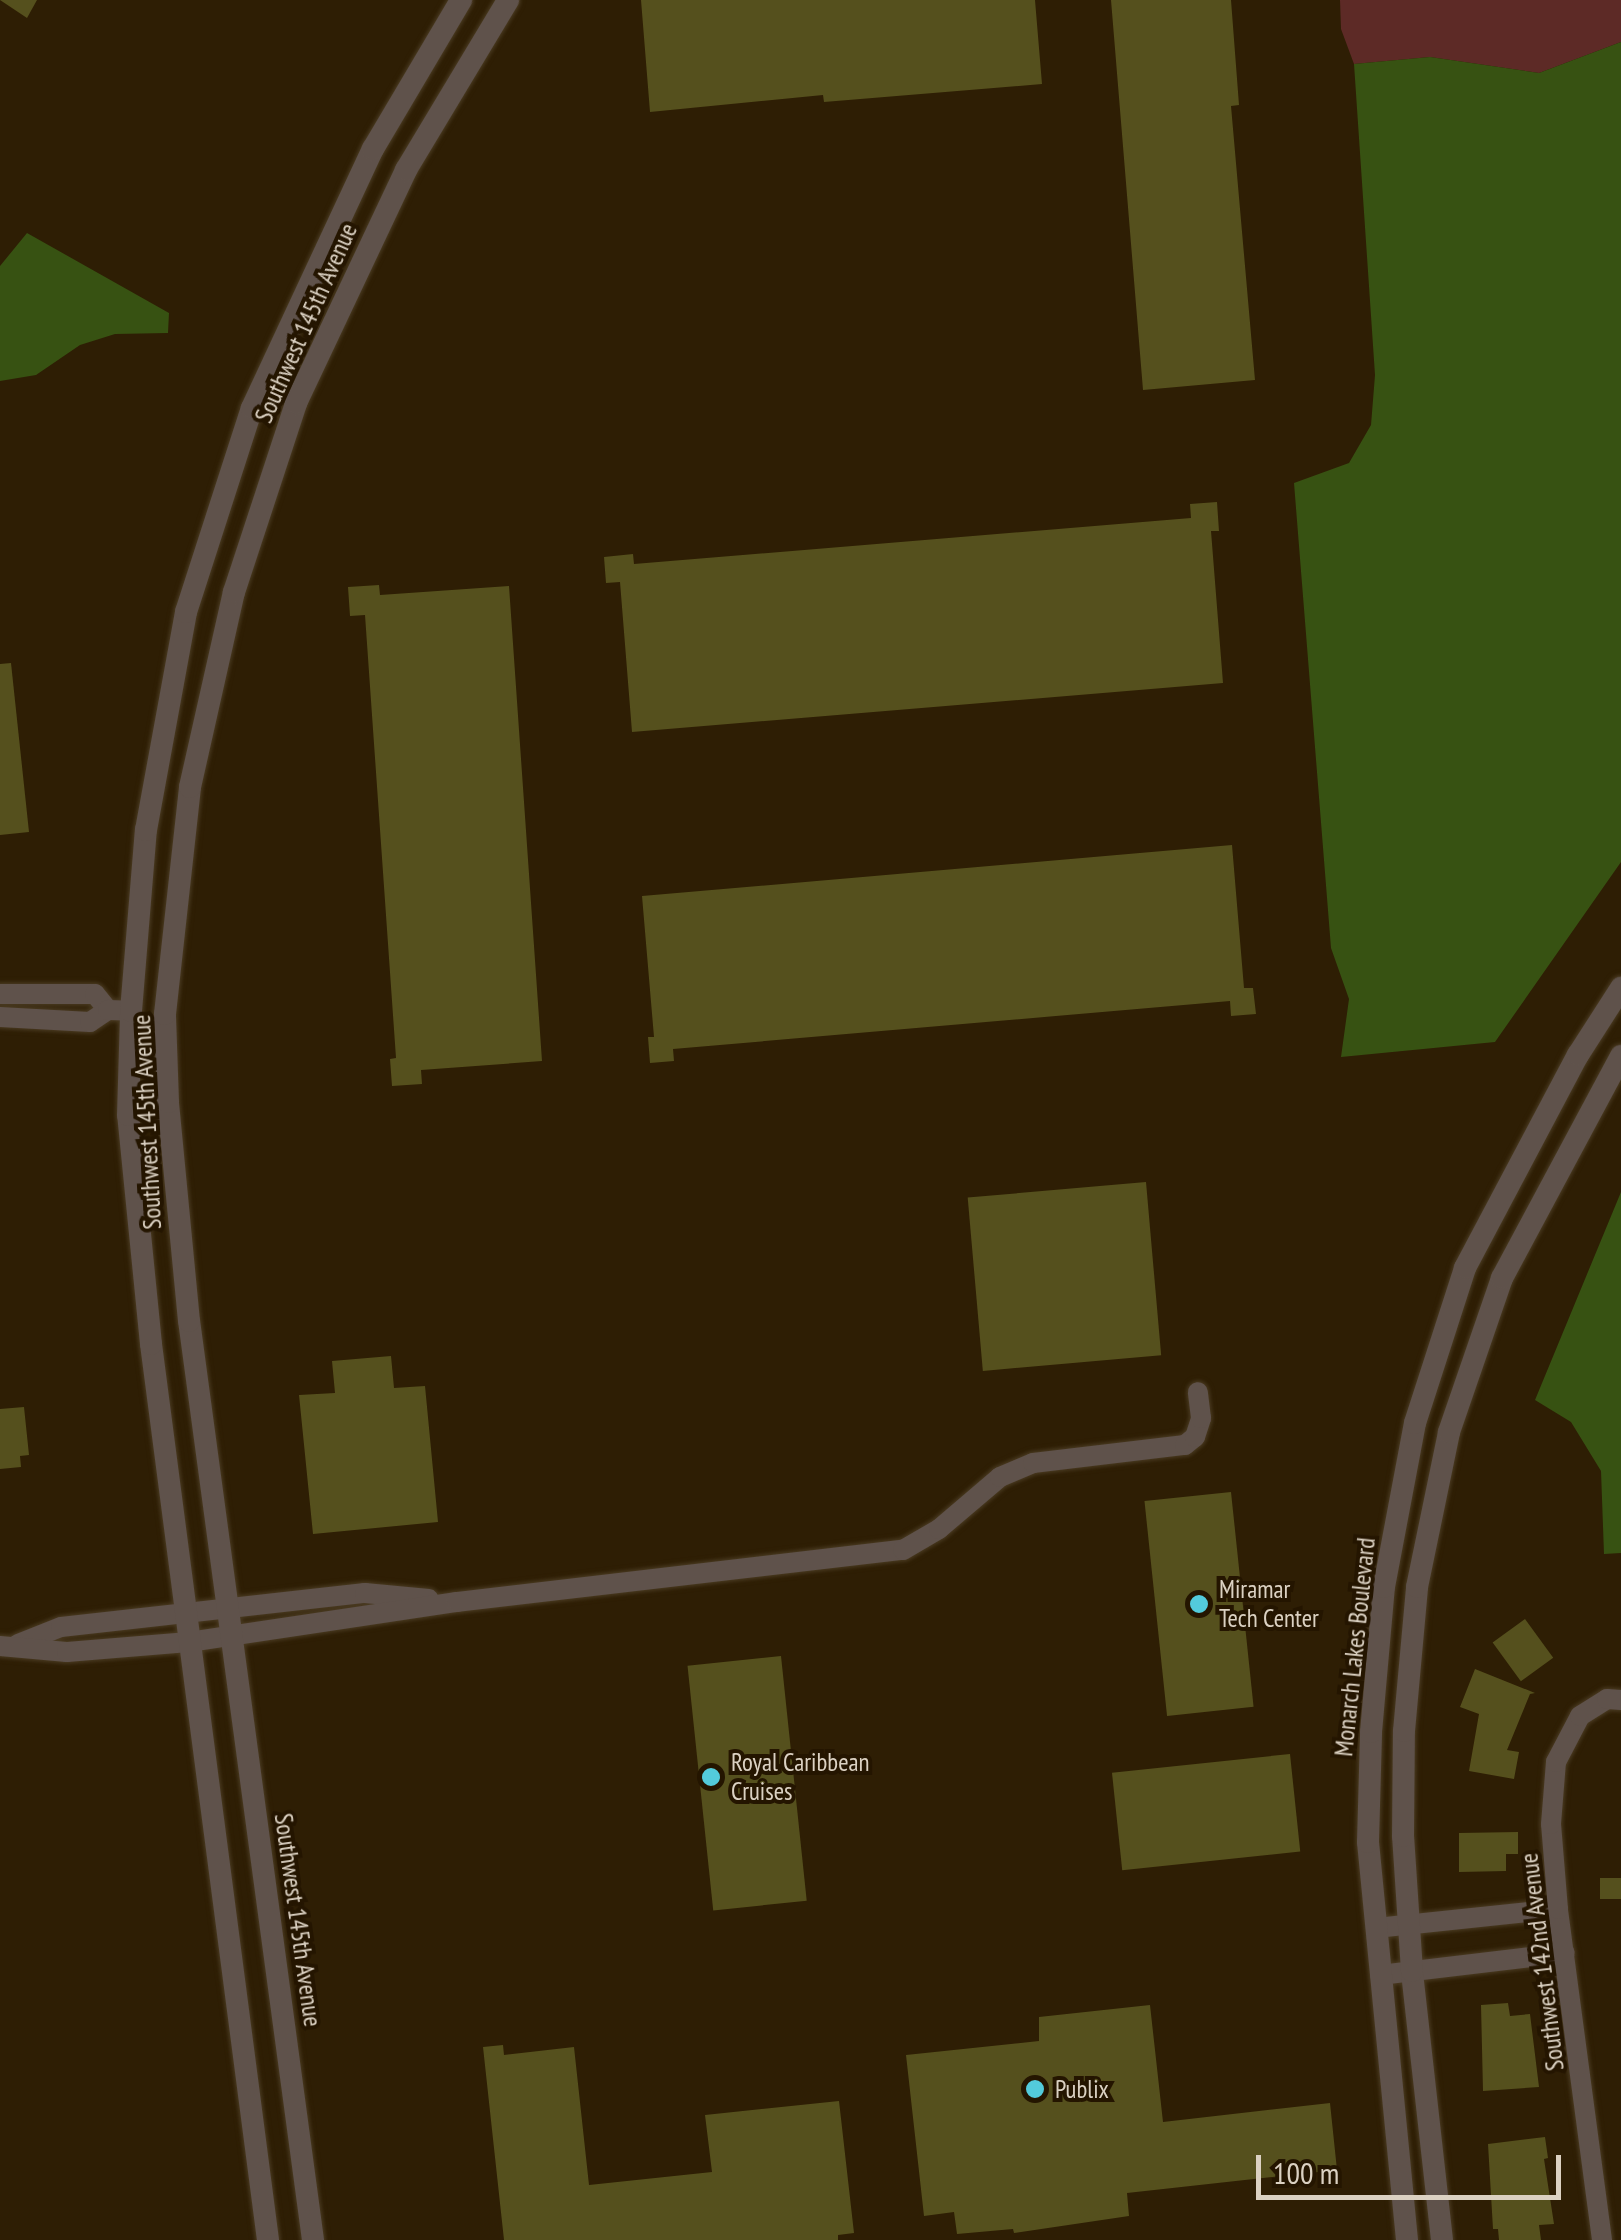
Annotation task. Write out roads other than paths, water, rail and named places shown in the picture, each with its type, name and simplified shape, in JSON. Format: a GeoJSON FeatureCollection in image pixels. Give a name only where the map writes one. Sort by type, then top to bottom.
{"type":"FeatureCollection","features":[{"type":"Feature","properties":{"kind":"street","name":"Southwest 145th Avenue"},"geometry":{"type":"LineString","coordinates":[[268,2240],[151,1344],[119,1011],[150,792],[186,612],[249,417],[373,149],[460,0]]}},
{"type":"Feature","properties":{"kind":"street","name":"Southwest 145th Avenue"},"geometry":{"type":"LineString","coordinates":[[313,2240],[189,1321],[168,1102],[165,1014],[190,787],[234,592],[296,403],[406,170],[508,0]]}},
{"type":"Feature","properties":{"kind":"street","name":"Monarch Lakes Boulevard"},"geometry":{"type":"LineString","coordinates":[[1407,2240],[1368,1842],[1371,1732],[1384,1587],[1415,1423],[1465,1268],[1578,1055],[1621,988]]}},
{"type":"Feature","properties":{"kind":"street"},"geometry":{"type":"LineString","coordinates":[[0,994],[95,994],[119,1011]]}},
{"type":"Feature","properties":{"kind":"street"},"geometry":{"type":"LineString","coordinates":[[0,1017],[90,1022],[119,1011]]}},
{"type":"Feature","properties":{"kind":"street"},"geometry":{"type":"LineString","coordinates":[[1442,2240],[1408,1924],[1404,1732],[1417,1587],[1449,1432],[1502,1278],[1621,1056]]}},
{"type":"Feature","properties":{"kind":"street"},"geometry":{"type":"LineString","coordinates":[[8,1645],[67,1652],[189,1642],[456,1602],[902,1550],[939,1529],[1000,1477],[1033,1463],[1162,1452],[1185,1445],[1196,1437],[1201,1418],[1198,1392]]}},
{"type":"Feature","properties":{"kind":"street"},"geometry":{"type":"LineString","coordinates":[[8,1645],[61,1627],[365,1593],[456,1602]]}},
{"type":"Feature","properties":{"kind":"street","name":"Southwest 142nd Avenue"},"geometry":{"type":"LineString","coordinates":[[1602,2240],[1558,1909],[1551,1824],[1556,1762],[1580,1716],[1614,1699]]}},
{"type":"Feature","properties":{"kind":"street"},"geometry":{"type":"LineString","coordinates":[[1376,1928],[1558,1909]]}},
{"type":"Feature","properties":{"kind":"street"},"geometry":{"type":"LineString","coordinates":[[1380,1974],[1565,1953]]}},
{"type":"Feature","properties":{"kind":"place","name":"Miramar Tech Center"},"geometry":{"type":"Point","coordinates":[1199,1604]}},
{"type":"Feature","properties":{"kind":"place","name":"Royal Caribbean Cruises"},"geometry":{"type":"Point","coordinates":[711,1777]}},
{"type":"Feature","properties":{"kind":"place","name":"Publix"},"geometry":{"type":"Point","coordinates":[1035,2089]}}]}
